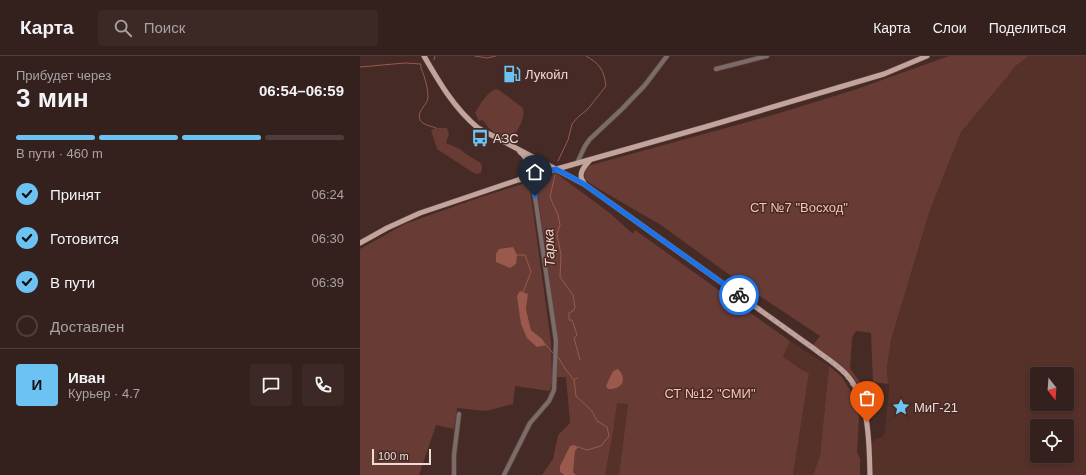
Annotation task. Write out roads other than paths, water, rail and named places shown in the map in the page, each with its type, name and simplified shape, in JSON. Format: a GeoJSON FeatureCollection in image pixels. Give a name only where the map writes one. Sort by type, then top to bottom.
{"type":"FeatureCollection","features":[{"type":"Feature","properties":{"kind":"main road"},"geometry":{"type":"LineString","coordinates":[[424,56],[447,94],[464,116],[481,130],[584,184],[813,348],[844,373],[855,387],[865,412],[868,434],[870,475]]}},
{"type":"Feature","properties":{"kind":"main road"},"geometry":{"type":"LineString","coordinates":[[360,243],[393,225],[420,213],[518,180],[884,74],[927,56]]}},
{"type":"Feature","properties":{"kind":"main road"},"geometry":{"type":"LineString","coordinates":[[513,147],[523,154],[527,165],[525,176],[518,180]]}},
{"type":"Feature","properties":{"kind":"main road"},"geometry":{"type":"LineString","coordinates":[[584,184],[580,176],[591,159]]}},
{"type":"Feature","properties":{"kind":"street"},"geometry":{"type":"LineString","coordinates":[[577,163],[585,146],[590,140],[645,85],[667,56]]}},
{"type":"Feature","properties":{"kind":"street"},"geometry":{"type":"LineString","coordinates":[[716,69],[767,56]]}},
{"type":"Feature","properties":{"kind":"street"},"geometry":{"type":"LineString","coordinates":[[504,475],[530,422],[549,401],[554,390],[556,341],[532,176]]}},
{"type":"Feature","properties":{"kind":"street"},"geometry":{"type":"LineString","coordinates":[[454,475],[454,455],[459,414]]}},
{"type":"Feature","properties":{"kind":"waterway"},"geometry":{"type":"LineString","coordinates":[[434,60],[435,56]]}},
{"type":"Feature","properties":{"kind":"waterway","name":"Тарка"},"geometry":{"type":"LineString","coordinates":[[475,56],[487,58],[496,56]]}},
{"type":"Feature","properties":{"kind":"waterway","name":"Тарка"},"geometry":{"type":"LineString","coordinates":[[558,161],[568,140],[572,124],[587,110],[606,86],[604,76],[600,68],[595,62],[586,56]]}},
{"type":"Feature","properties":{"kind":"waterway"},"geometry":{"type":"LineString","coordinates":[[360,67],[405,63],[421,64],[421,69],[427,86],[428,97],[419,117],[423,123],[436,128]]}},
{"type":"Feature","properties":{"kind":"waterway","name":"Тарка"},"geometry":{"type":"LineString","coordinates":[[555,175],[550,197],[558,215],[560,225],[557,234],[561,255],[560,277],[573,295],[575,308],[569,313],[569,320],[572,320],[577,335],[574,338],[580,360]]}},
{"type":"Feature","properties":{"kind":"waterway"},"geometry":{"type":"LineString","coordinates":[[517,255],[525,255],[531,272],[523,292]]}},
{"type":"Feature","properties":{"kind":"waterway"},"geometry":{"type":"LineString","coordinates":[[545,344],[553,353]]}},
{"type":"Feature","properties":{"kind":"waterway"},"geometry":{"type":"LineString","coordinates":[[558,357],[574,380]]}},
{"type":"Feature","properties":{"kind":"waterway","name":"Тарка"},"geometry":{"type":"LineString","coordinates":[[577,378],[574,380],[576,396],[592,411],[597,421],[607,427],[609,436],[601,446],[587,450],[578,447]]}},
{"type":"Feature","properties":{"kind":"place","name":"Лукойл"},"geometry":{"type":"Point","coordinates":[512,74]}},
{"type":"Feature","properties":{"kind":"place","name":"АЗС"},"geometry":{"type":"Point","coordinates":[480,138]}},
{"type":"Feature","properties":{"kind":"place","name":"МиГ-21"},"geometry":{"type":"Point","coordinates":[901,407]}},
{"type":"Feature","properties":{"kind":"park label","name":"СТ №7 \"Восход\""},"geometry":{"type":"Point","coordinates":[799,207]}},
{"type":"Feature","properties":{"kind":"park label","name":"СТ №12 \"СМИ\""},"geometry":{"type":"Point","coordinates":[710,393]}}]}
